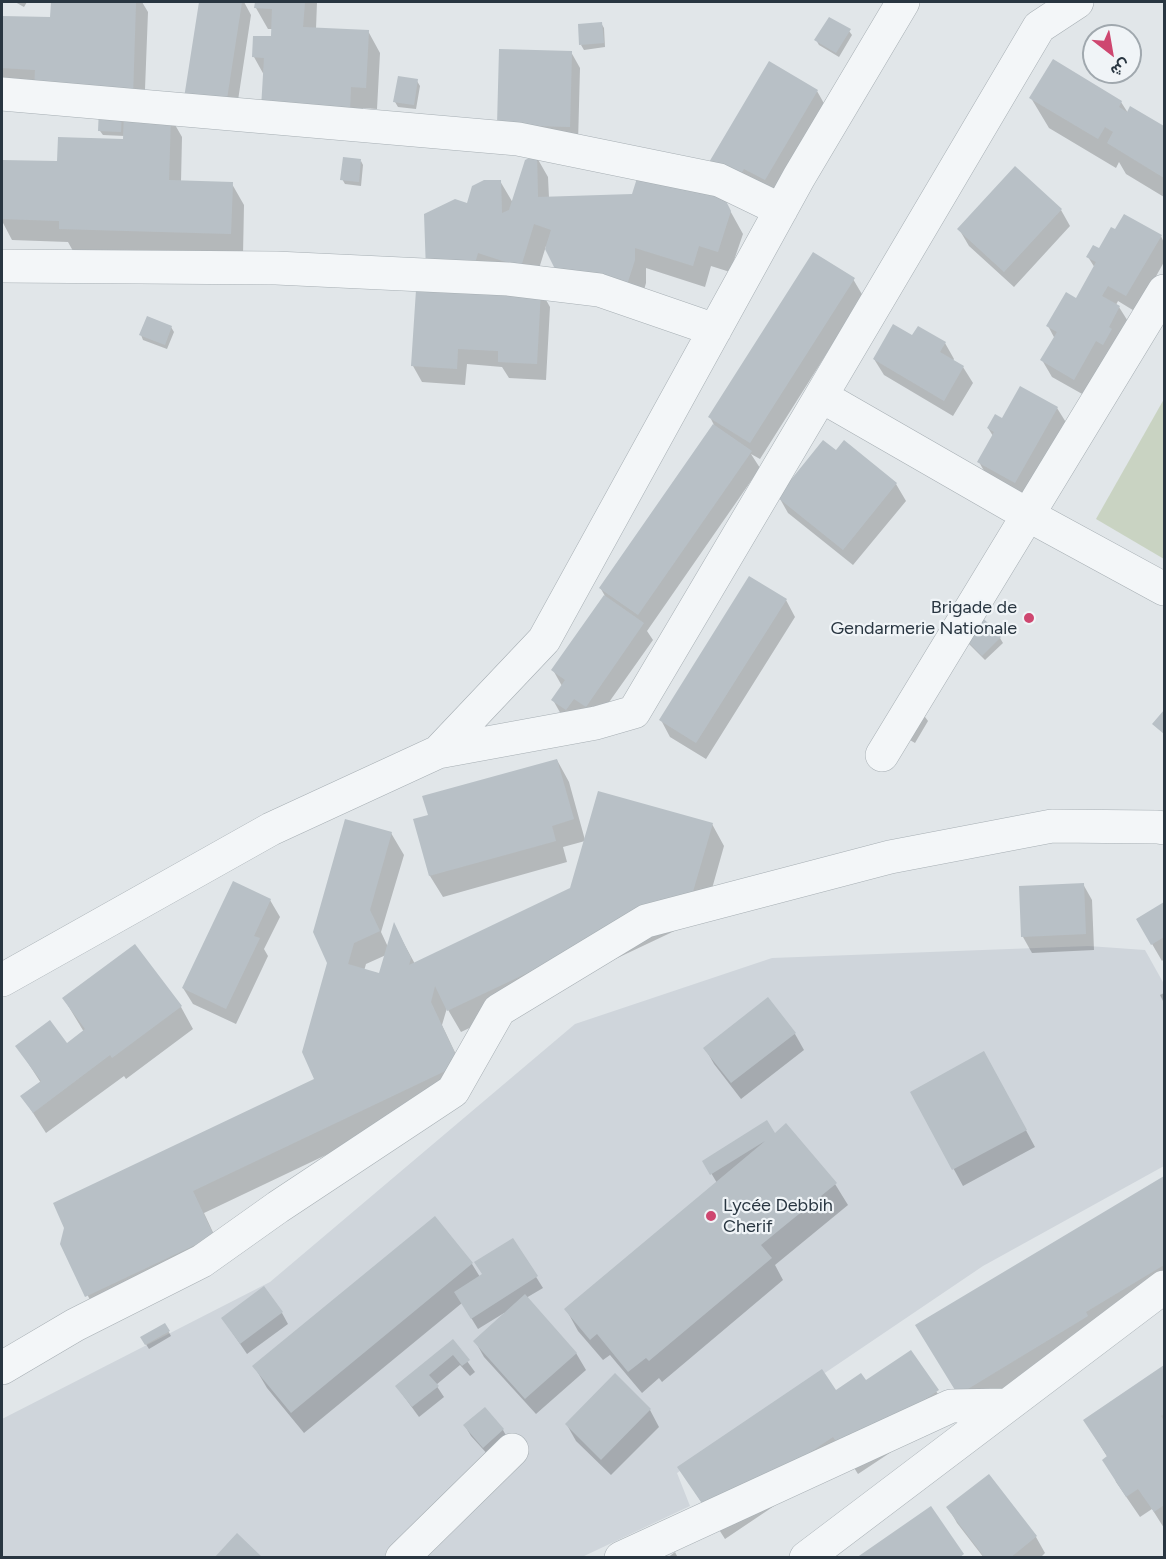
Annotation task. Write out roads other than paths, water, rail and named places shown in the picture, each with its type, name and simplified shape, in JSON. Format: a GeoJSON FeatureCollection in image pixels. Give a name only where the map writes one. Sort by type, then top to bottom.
{"type":"FeatureCollection","features":[{"type":"Feature","properties":{"kind":"street"},"geometry":{"type":"LineString","coordinates":[[438,752],[544,640],[799,177],[903,2]]}},
{"type":"Feature","properties":{"kind":"street"},"geometry":{"type":"LineString","coordinates":[[2,980],[271,829],[438,752],[596,723],[634,712],[821,396],[1039,14],[1077,2]]}},
{"type":"Feature","properties":{"kind":"street"},"geometry":{"type":"LineString","coordinates":[[2,94],[518,138],[719,180],[781,210]]}},
{"type":"Feature","properties":{"kind":"street"},"geometry":{"type":"LineString","coordinates":[[2,266],[276,268],[508,279],[599,290],[715,330]]}},
{"type":"Feature","properties":{"kind":"street"},"geometry":{"type":"LineString","coordinates":[[882,755],[1164,291]]}},
{"type":"Feature","properties":{"kind":"street"},"geometry":{"type":"LineString","coordinates":[[821,396],[1028,515],[1164,589]]}},
{"type":"Feature","properties":{"kind":"street"},"geometry":{"type":"LineString","coordinates":[[2,1368],[75,1325],[202,1261],[278,1207],[453,1091],[499,1010],[646,921],[890,857],[1052,826],[1162,822]]}},
{"type":"Feature","properties":{"kind":"street"},"geometry":{"type":"LineString","coordinates":[[806,1557],[1164,1287]]}},
{"type":"Feature","properties":{"kind":"street"},"geometry":{"type":"LineString","coordinates":[[621,1557],[951,1406],[1006,1406]]}},
{"type":"Feature","properties":{"kind":"street"},"geometry":{"type":"LineString","coordinates":[[402,1557],[512,1450]]}},
{"type":"Feature","properties":{"kind":"place","name":"Brigade de Gendarmerie Nationale"},"geometry":{"type":"Point","coordinates":[1029,618]}},
{"type":"Feature","properties":{"kind":"place","name":"Lycée Debbih Cherif"},"geometry":{"type":"Point","coordinates":[711,1216]}}]}
